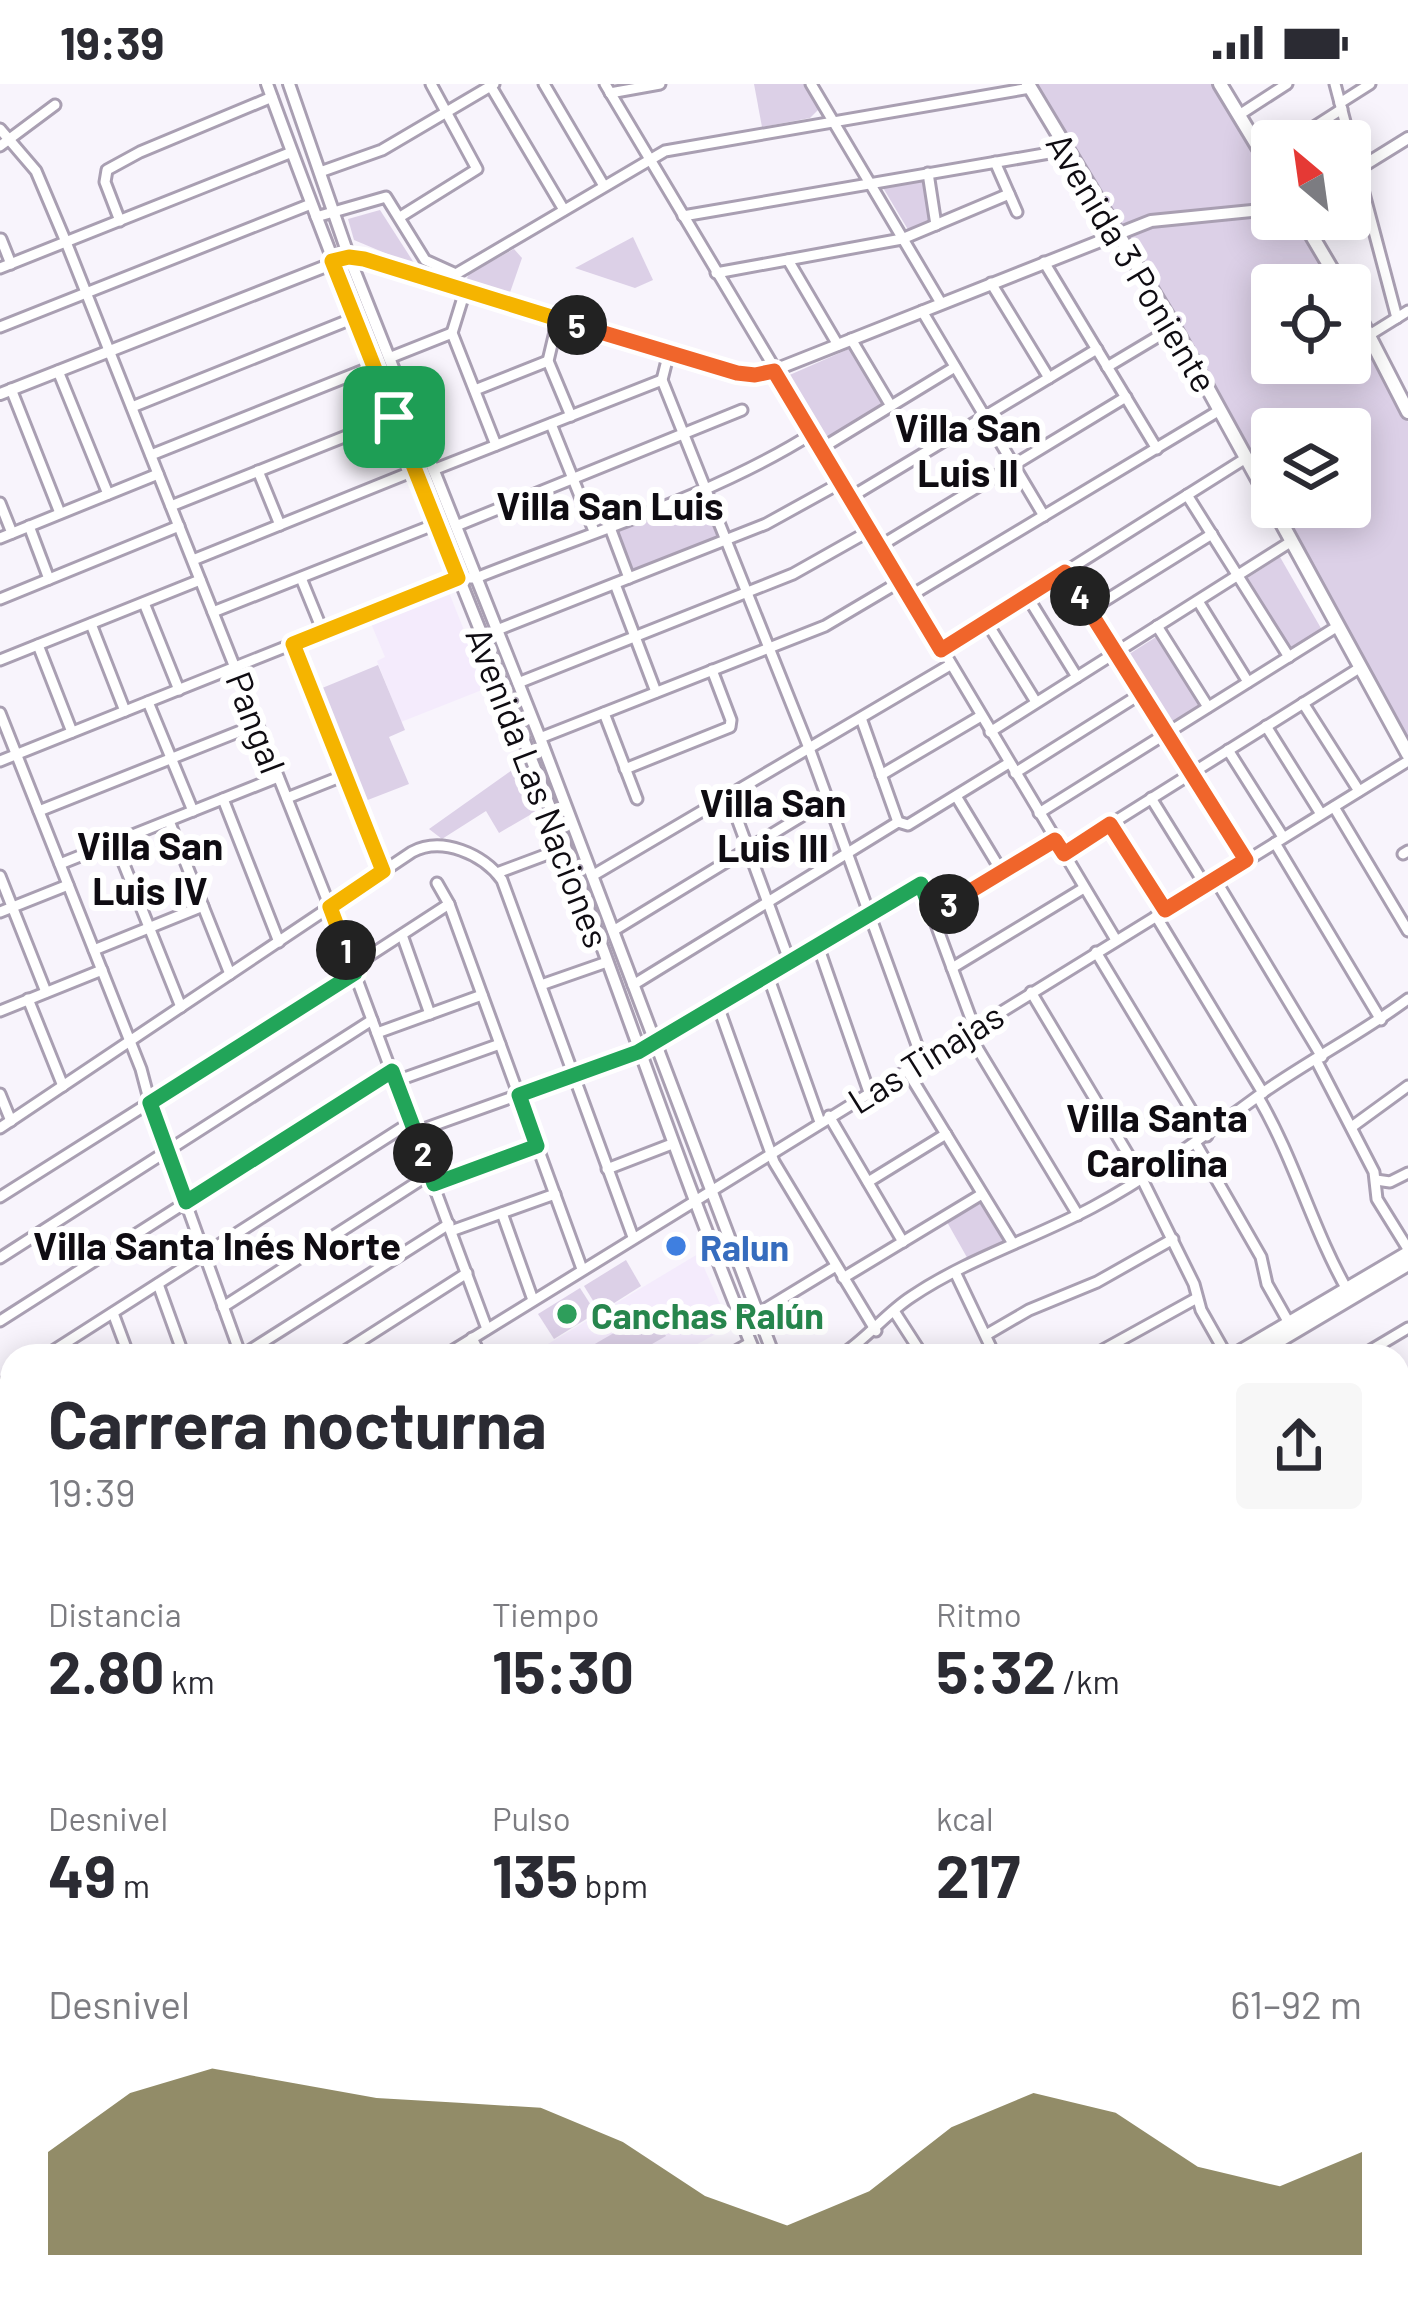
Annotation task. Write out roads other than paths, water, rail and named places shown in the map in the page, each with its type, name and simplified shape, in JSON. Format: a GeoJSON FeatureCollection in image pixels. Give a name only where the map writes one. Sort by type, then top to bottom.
{"type":"FeatureCollection","features":[{"type":"Feature","properties":{"kind":"main road"},"geometry":{"type":"LineString","coordinates":[[1220,84],[1251,132]]}},
{"type":"Feature","properties":{"kind":"main road","name":"Avenida 3 Poniente"},"geometry":{"type":"LineString","coordinates":[[1029,86],[1174,327],[1251,467]]}},
{"type":"Feature","properties":{"kind":"main road"},"geometry":{"type":"LineString","coordinates":[[1371,334],[1408,412]]}},
{"type":"Feature","properties":{"kind":"main road","name":"Avenida 3 Poniente"},"geometry":{"type":"LineString","coordinates":[[1285,528],[1408,758]]}},
{"type":"Feature","properties":{"kind":"main road"},"geometry":{"type":"LineString","coordinates":[[1271,1344],[1408,1251]]}},
{"type":"Feature","properties":{"kind":"main road"},"geometry":{"type":"LineString","coordinates":[[1251,1344],[1408,1264]]}},
{"type":"Feature","properties":{"kind":"street","name":"Avenida Las Naciones"},"geometry":{"type":"LineString","coordinates":[[268,84],[750,1343]]}},
{"type":"Feature","properties":{"kind":"street"},"geometry":{"type":"LineString","coordinates":[[290,87],[305,84]]}},
{"type":"Feature","properties":{"kind":"street"},"geometry":{"type":"LineString","coordinates":[[400,217],[477,169],[430,84]]}},
{"type":"Feature","properties":{"kind":"street"},"geometry":{"type":"LineString","coordinates":[[320,172],[382,150],[491,84],[564,210]]}},
{"type":"Feature","properties":{"kind":"street"},"geometry":{"type":"LineString","coordinates":[[544,84],[604,186]]}},
{"type":"Feature","properties":{"kind":"street"},"geometry":{"type":"LineString","coordinates":[[660,84],[607,88],[1116,940]]}},
{"type":"Feature","properties":{"kind":"street"},"geometry":{"type":"LineString","coordinates":[[811,84],[941,303]]}},
{"type":"Feature","properties":{"kind":"street"},"geometry":{"type":"LineString","coordinates":[[1239,115],[1287,84]]}},
{"type":"Feature","properties":{"kind":"street"},"geometry":{"type":"LineString","coordinates":[[1335,84],[1344,120]]}},
{"type":"Feature","properties":{"kind":"street"},"geometry":{"type":"LineString","coordinates":[[1321,120],[1370,84]]}},
{"type":"Feature","properties":{"kind":"street"},"geometry":{"type":"LineString","coordinates":[[61,513],[5,392],[332,261],[349,257],[453,280],[671,149],[1029,86]]}},
{"type":"Feature","properties":{"kind":"street","name":"Avenida Las Naciones"},"geometry":{"type":"LineString","coordinates":[[290,87],[349,257],[540,738],[770,1344]]}},
{"type":"Feature","properties":{"kind":"street"},"geometry":{"type":"LineString","coordinates":[[120,221],[105,182],[107,170],[272,97]]}},
{"type":"Feature","properties":{"kind":"street"},"geometry":{"type":"LineString","coordinates":[[5,142],[55,105]]}},
{"type":"Feature","properties":{"kind":"street","name":"Pangal"},"geometry":{"type":"LineString","coordinates":[[0,129],[5,142],[40,178],[66,242],[330,907],[487,1329]]}},
{"type":"Feature","properties":{"kind":"street"},"geometry":{"type":"LineString","coordinates":[[1371,161],[1408,138]]}},
{"type":"Feature","properties":{"kind":"street"},"geometry":{"type":"LineString","coordinates":[[683,216],[1067,149]]}},
{"type":"Feature","properties":{"kind":"street"},"geometry":{"type":"LineString","coordinates":[[1,239],[5,266],[292,152]]}},
{"type":"Feature","properties":{"kind":"street"},"geometry":{"type":"LineString","coordinates":[[995,162],[1017,212]]}},
{"type":"Feature","properties":{"kind":"street"},"geometry":{"type":"LineString","coordinates":[[928,173],[936,225]]}},
{"type":"Feature","properties":{"kind":"street"},"geometry":{"type":"LineString","coordinates":[[716,273],[902,239],[1009,194]]}},
{"type":"Feature","properties":{"kind":"street"},"geometry":{"type":"LineString","coordinates":[[0,327],[313,210],[333,211],[382,196],[392,202],[425,260],[465,291],[746,375],[774,371],[1160,219],[1251,211]]}},
{"type":"Feature","properties":{"kind":"street"},"geometry":{"type":"LineString","coordinates":[[1371,229],[1397,318]]}},
{"type":"Feature","properties":{"kind":"street"},"geometry":{"type":"LineString","coordinates":[[788,260],[838,345]]}},
{"type":"Feature","properties":{"kind":"street"},"geometry":{"type":"LineString","coordinates":[[1045,262],[1156,448]]}},
{"type":"Feature","properties":{"kind":"street"},"geometry":{"type":"LineString","coordinates":[[992,283],[1049,378]]}},
{"type":"Feature","properties":{"kind":"street"},"geometry":{"type":"LineString","coordinates":[[465,291],[452,333],[496,445]]}},
{"type":"Feature","properties":{"kind":"street"},"geometry":{"type":"LineString","coordinates":[[922,311],[1044,516]]}},
{"type":"Feature","properties":{"kind":"street"},"geometry":{"type":"LineString","coordinates":[[1371,334],[1408,311]]}},
{"type":"Feature","properties":{"kind":"street"},"geometry":{"type":"LineString","coordinates":[[132,407],[354,318]]}},
{"type":"Feature","properties":{"kind":"street"},"geometry":{"type":"LineString","coordinates":[[559,319],[548,361],[571,416]]}},
{"type":"Feature","properties":{"kind":"street"},"geometry":{"type":"LineString","coordinates":[[1107,367],[1174,327]]}},
{"type":"Feature","properties":{"kind":"street"},"geometry":{"type":"LineString","coordinates":[[389,358],[452,333]]}},
{"type":"Feature","properties":{"kind":"street"},"geometry":{"type":"LineString","coordinates":[[851,339],[891,406]]}},
{"type":"Feature","properties":{"kind":"street"},"geometry":{"type":"LineString","coordinates":[[851,497],[1097,349]]}},
{"type":"Feature","properties":{"kind":"street"},"geometry":{"type":"LineString","coordinates":[[669,352],[662,380],[809,748],[922,1059]]}},
{"type":"Feature","properties":{"kind":"street"},"geometry":{"type":"LineString","coordinates":[[475,390],[548,361]]}},
{"type":"Feature","properties":{"kind":"street"},"geometry":{"type":"LineString","coordinates":[[151,455],[374,366]]}},
{"type":"Feature","properties":{"kind":"street"},"geometry":{"type":"LineString","coordinates":[[822,448],[956,368]]}},
{"type":"Feature","properties":{"kind":"street"},"geometry":{"type":"LineString","coordinates":[[58,371],[108,494]]}},
{"type":"Feature","properties":{"kind":"street"},"geometry":{"type":"LineString","coordinates":[[434,470],[662,380]]}},
{"type":"Feature","properties":{"kind":"street"},"geometry":{"type":"LineString","coordinates":[[880,546],[1126,397]]}},
{"type":"Feature","properties":{"kind":"street"},"geometry":{"type":"LineString","coordinates":[[456,526],[742,410]]}},
{"type":"Feature","properties":{"kind":"street"},"geometry":{"type":"LineString","coordinates":[[910,596],[1220,410]]}},
{"type":"Feature","properties":{"kind":"street"},"geometry":{"type":"LineString","coordinates":[[171,506],[394,417]]}},
{"type":"Feature","properties":{"kind":"street"},"geometry":{"type":"LineString","coordinates":[[551,424],[594,531]]}},
{"type":"Feature","properties":{"kind":"street"},"geometry":{"type":"LineString","coordinates":[[0,761],[458,578],[476,578],[705,488],[765,462],[813,433]]}},
{"type":"Feature","properties":{"kind":"street"},"geometry":{"type":"LineString","coordinates":[[941,650],[1246,458]]}},
{"type":"Feature","properties":{"kind":"street"},"geometry":{"type":"LineString","coordinates":[[193,560],[416,470]]}},
{"type":"Feature","properties":{"kind":"street"},"geometry":{"type":"LineString","coordinates":[[258,471],[280,525]]}},
{"type":"Feature","properties":{"kind":"street"},"geometry":{"type":"LineString","coordinates":[[0,538],[158,474]]}},
{"type":"Feature","properties":{"kind":"street"},"geometry":{"type":"LineString","coordinates":[[497,631],[781,517],[842,482]]}},
{"type":"Feature","properties":{"kind":"street"},"geometry":{"type":"LineString","coordinates":[[1187,495],[1289,657]]}},
{"type":"Feature","properties":{"kind":"street"},"geometry":{"type":"LineString","coordinates":[[0,502],[12,533]]}},
{"type":"Feature","properties":{"kind":"street"},"geometry":{"type":"LineString","coordinates":[[213,612],[436,524]]}},
{"type":"Feature","properties":{"kind":"street"},"geometry":{"type":"LineString","coordinates":[[609,525],[629,578]]}},
{"type":"Feature","properties":{"kind":"street"},"geometry":{"type":"LineString","coordinates":[[29,526],[49,578]]}},
{"type":"Feature","properties":{"kind":"street"},"geometry":{"type":"LineString","coordinates":[[0,598],[179,526]]}},
{"type":"Feature","properties":{"kind":"street"},"geometry":{"type":"LineString","coordinates":[[518,683],[808,567],[871,530]]}},
{"type":"Feature","properties":{"kind":"street"},"geometry":{"type":"LineString","coordinates":[[1090,610],[1212,534]]}},
{"type":"Feature","properties":{"kind":"street"},"geometry":{"type":"LineString","coordinates":[[990,731],[1292,542]]}},
{"type":"Feature","properties":{"kind":"street"},"geometry":{"type":"LineString","coordinates":[[1065,572],[1246,860]]}},
{"type":"Feature","properties":{"kind":"street"},"geometry":{"type":"LineString","coordinates":[[301,578],[322,632]]}},
{"type":"Feature","properties":{"kind":"street"},"geometry":{"type":"LineString","coordinates":[[0,660],[200,580]]}},
{"type":"Feature","properties":{"kind":"street"},"geometry":{"type":"LineString","coordinates":[[540,738],[836,621],[901,581]]}},
{"type":"Feature","properties":{"kind":"street"},"geometry":{"type":"LineString","coordinates":[[615,584],[656,692]]}},
{"type":"Feature","properties":{"kind":"street"},"geometry":{"type":"LineString","coordinates":[[1027,596],[1077,676]]}},
{"type":"Feature","properties":{"kind":"street"},"geometry":{"type":"LineString","coordinates":[[1198,601],[1248,682]]}},
{"type":"Feature","properties":{"kind":"street"},"geometry":{"type":"LineString","coordinates":[[144,602],[179,690]]}},
{"type":"Feature","properties":{"kind":"street"},"geometry":{"type":"LineString","coordinates":[[986,621],[1036,702]]}},
{"type":"Feature","properties":{"kind":"street"},"geometry":{"type":"LineString","coordinates":[[91,624],[125,711]]}},
{"type":"Feature","properties":{"kind":"street"},"geometry":{"type":"LineString","coordinates":[[1157,626],[1208,707]]}},
{"type":"Feature","properties":{"kind":"street"},"geometry":{"type":"LineString","coordinates":[[1039,813],[1338,626]]}},
{"type":"Feature","properties":{"kind":"street"},"geometry":{"type":"LineString","coordinates":[[293,644],[383,871]]}},
{"type":"Feature","properties":{"kind":"street"},"geometry":{"type":"LineString","coordinates":[[38,645],[72,732]]}},
{"type":"Feature","properties":{"kind":"street"},"geometry":{"type":"LineString","coordinates":[[592,876],[950,665]]}},
{"type":"Feature","properties":{"kind":"street"},"geometry":{"type":"LineString","coordinates":[[1064,854],[1361,667]]}},
{"type":"Feature","properties":{"kind":"street"},"geometry":{"type":"LineString","coordinates":[[626,770],[731,725],[712,670]]}},
{"type":"Feature","properties":{"kind":"street"},"geometry":{"type":"LineString","coordinates":[[633,985],[898,822],[908,825],[1142,693]]}},
{"type":"Feature","properties":{"kind":"street"},"geometry":{"type":"LineString","coordinates":[[148,702],[193,812]]}},
{"type":"Feature","properties":{"kind":"street"},"geometry":{"type":"LineString","coordinates":[[1303,703],[1359,791]]}},
{"type":"Feature","properties":{"kind":"street"},"geometry":{"type":"LineString","coordinates":[[0,712],[130,1042],[237,1344]]}},
{"type":"Feature","properties":{"kind":"street"},"geometry":{"type":"LineString","coordinates":[[604,713],[637,799]]}},
{"type":"Feature","properties":{"kind":"street"},"geometry":{"type":"LineString","coordinates":[[881,775],[980,716]]}},
{"type":"Feature","properties":{"kind":"street"},"geometry":{"type":"LineString","coordinates":[[860,718],[898,822]]}},
{"type":"Feature","properties":{"kind":"street"},"geometry":{"type":"LineString","coordinates":[[39,811],[258,724]]}},
{"type":"Feature","properties":{"kind":"street"},"geometry":{"type":"LineString","coordinates":[[1266,726],[1322,814]]}},
{"type":"Feature","properties":{"kind":"street"},"geometry":{"type":"LineString","coordinates":[[1228,750],[1381,1020]]}},
{"type":"Feature","properties":{"kind":"street","name":"Las Tinajas"},"geometry":{"type":"LineString","coordinates":[[463,1344],[1408,758]]}},
{"type":"Feature","properties":{"kind":"street"},"geometry":{"type":"LineString","coordinates":[[286,798],[345,776]]}},
{"type":"Feature","properties":{"kind":"street"},"geometry":{"type":"LineString","coordinates":[[60,864],[278,777]]}},
{"type":"Feature","properties":{"kind":"street"},"geometry":{"type":"LineString","coordinates":[[728,794],[789,961]]}},
{"type":"Feature","properties":{"kind":"street"},"geometry":{"type":"LineString","coordinates":[[956,796],[1002,872]]}},
{"type":"Feature","properties":{"kind":"street"},"geometry":{"type":"LineString","coordinates":[[1151,798],[1210,882],[1319,1059],[1354,1126],[1376,1180],[1377,1199],[1408,1251]]}},
{"type":"Feature","properties":{"kind":"street"},"geometry":{"type":"LineString","coordinates":[[223,800],[279,942]]}},
{"type":"Feature","properties":{"kind":"street"},"geometry":{"type":"LineString","coordinates":[[613,931],[828,800]]}},
{"type":"Feature","properties":{"kind":"street"},"geometry":{"type":"LineString","coordinates":[[1334,807],[1408,931]]}},
{"type":"Feature","properties":{"kind":"street"},"geometry":{"type":"LineString","coordinates":[[169,820],[230,974]]}},
{"type":"Feature","properties":{"kind":"street"},"geometry":{"type":"LineString","coordinates":[[1110,824],[1260,1095],[1349,1293]]}},
{"type":"Feature","properties":{"kind":"street"},"geometry":{"type":"LineString","coordinates":[[932,914],[1055,840]]}},
{"type":"Feature","properties":{"kind":"street"},"geometry":{"type":"LineString","coordinates":[[115,842],[181,1007]]}},
{"type":"Feature","properties":{"kind":"street"},"geometry":{"type":"LineString","coordinates":[[0,1128],[417,848],[439,844],[497,873],[633,1237]]}},
{"type":"Feature","properties":{"kind":"street"},"geometry":{"type":"LineString","coordinates":[[497,873],[564,848]]}},
{"type":"Feature","properties":{"kind":"street"},"geometry":{"type":"LineString","coordinates":[[0,876],[46,992]]}},
{"type":"Feature","properties":{"kind":"street"},"geometry":{"type":"LineString","coordinates":[[437,883],[449,904],[582,1269]]}},
{"type":"Feature","properties":{"kind":"street"},"geometry":{"type":"LineString","coordinates":[[0,912],[68,884]]}},
{"type":"Feature","properties":{"kind":"street"},"geometry":{"type":"LineString","coordinates":[[64,1344],[413,1127],[638,1052],[921,884],[971,1029],[1078,1215]]}},
{"type":"Feature","properties":{"kind":"street"},"geometry":{"type":"LineString","coordinates":[[952,968],[1084,888]]}},
{"type":"Feature","properties":{"kind":"street"},"geometry":{"type":"LineString","coordinates":[[0,1198],[449,904]]}},
{"type":"Feature","properties":{"kind":"street"},"geometry":{"type":"LineString","coordinates":[[94,950],[203,906]]}},
{"type":"Feature","properties":{"kind":"street"},"geometry":{"type":"LineString","coordinates":[[402,935],[430,1014]]}},
{"type":"Feature","properties":{"kind":"street"},"geometry":{"type":"LineString","coordinates":[[817,944],[869,1092]]}},
{"type":"Feature","properties":{"kind":"street"},"geometry":{"type":"LineString","coordinates":[[1096,952],[1207,1136]]}},
{"type":"Feature","properties":{"kind":"street"},"geometry":{"type":"LineString","coordinates":[[541,985],[607,962]]}},
{"type":"Feature","properties":{"kind":"street"},"geometry":{"type":"LineString","coordinates":[[0,1011],[102,970]]}},
{"type":"Feature","properties":{"kind":"street"},"geometry":{"type":"LineString","coordinates":[[767,974],[824,1119],[903,1242]]}},
{"type":"Feature","properties":{"kind":"street"},"geometry":{"type":"LineString","coordinates":[[1030,992],[1141,1178],[1223,1344]]}},
{"type":"Feature","properties":{"kind":"street"},"geometry":{"type":"LineString","coordinates":[[377,1033],[482,995]]}},
{"type":"Feature","properties":{"kind":"street"},"geometry":{"type":"LineString","coordinates":[[860,1344],[894,1311],[955,1272],[1078,1215],[1141,1178],[1408,999]]}},
{"type":"Feature","properties":{"kind":"street"},"geometry":{"type":"LineString","coordinates":[[28,1000],[63,1086]]}},
{"type":"Feature","properties":{"kind":"street"},"geometry":{"type":"LineString","coordinates":[[717,1003],[770,1153],[876,1331]]}},
{"type":"Feature","properties":{"kind":"street"},"geometry":{"type":"LineString","coordinates":[[0,1258],[372,1020]]}},
{"type":"Feature","properties":{"kind":"street"},"geometry":{"type":"LineString","coordinates":[[0,1321],[394,1076],[500,1044]]}},
{"type":"Feature","properties":{"kind":"street"},"geometry":{"type":"LineString","coordinates":[[907,1069],[1012,1242]]}},
{"type":"Feature","properties":{"kind":"street"},"geometry":{"type":"LineString","coordinates":[[1354,1126],[1408,1087]]}},
{"type":"Feature","properties":{"kind":"street"},"geometry":{"type":"LineString","coordinates":[[0,1094],[11,1121]]}},
{"type":"Feature","properties":{"kind":"street"},"geometry":{"type":"LineString","coordinates":[[868,1182],[946,1134]]}},
{"type":"Feature","properties":{"kind":"street"},"geometry":{"type":"LineString","coordinates":[[608,1168],[672,1144]]}},
{"type":"Feature","properties":{"kind":"street"},"geometry":{"type":"LineString","coordinates":[[1196,1144],[1261,1257],[1267,1284],[1289,1323]]}},
{"type":"Feature","properties":{"kind":"street"},"geometry":{"type":"LineString","coordinates":[[223,1307],[432,1179],[537,1146]]}},
{"type":"Feature","properties":{"kind":"street"},"geometry":{"type":"LineString","coordinates":[[1376,1180],[1390,1182],[1408,1173]]}},
{"type":"Feature","properties":{"kind":"street"},"geometry":{"type":"LineString","coordinates":[[843,1278],[982,1194]]}},
{"type":"Feature","properties":{"kind":"street"},"geometry":{"type":"LineString","coordinates":[[261,1344],[450,1228],[555,1195]]}},
{"type":"Feature","properties":{"kind":"street"},"geometry":{"type":"LineString","coordinates":[[502,1214],[533,1300]]}},
{"type":"Feature","properties":{"kind":"street"},"geometry":{"type":"LineString","coordinates":[[986,1335],[1029,1310],[1096,1282],[1173,1238]]}},
{"type":"Feature","properties":{"kind":"street"},"geometry":{"type":"LineString","coordinates":[[758,1313],[836,1266]]}},
{"type":"Feature","properties":{"kind":"street"},"geometry":{"type":"LineString","coordinates":[[955,1272],[990,1344]]}},
{"type":"Feature","properties":{"kind":"street"},"geometry":{"type":"LineString","coordinates":[[356,1344],[466,1273]]}},
{"type":"Feature","properties":{"kind":"street"},"geometry":{"type":"LineString","coordinates":[[158,1284],[180,1344]]}},
{"type":"Feature","properties":{"kind":"street"},"geometry":{"type":"LineString","coordinates":[[1114,1344],[1197,1298]]}},
{"type":"Feature","properties":{"kind":"street"},"geometry":{"type":"LineString","coordinates":[[894,1311],[915,1344]]}},
{"type":"Feature","properties":{"kind":"street"},"geometry":{"type":"LineString","coordinates":[[113,1312],[125,1344]]}},
{"type":"Feature","properties":{"kind":"street"},"geometry":{"type":"LineString","coordinates":[[1381,1344],[1408,1328]]}},
{"type":"Feature","properties":{"kind":"street"},"geometry":{"type":"LineString","coordinates":[[472,1338],[475,1344]]}},
{"type":"Feature","properties":{"kind":"place","name":"Ralun"},"geometry":{"type":"Point","coordinates":[676,1246]}},
{"type":"Feature","properties":{"kind":"place","name":"Canchas Ralún"},"geometry":{"type":"Point","coordinates":[567,1314]}},
{"type":"Feature","properties":{"kind":"district","name":"Villa San Luis II"},"geometry":{"type":"Point","coordinates":[968,448]}},
{"type":"Feature","properties":{"kind":"district","name":"Villa San Luis"},"geometry":{"type":"Point","coordinates":[610,504]}},
{"type":"Feature","properties":{"kind":"district","name":"Villa San Luis III"},"geometry":{"type":"Point","coordinates":[773,824]}},
{"type":"Feature","properties":{"kind":"district","name":"Villa San Luis IV"},"geometry":{"type":"Point","coordinates":[150,866]}},
{"type":"Feature","properties":{"kind":"district","name":"Villa Santa Carolina"},"geometry":{"type":"Point","coordinates":[1157,1138]}},
{"type":"Feature","properties":{"kind":"district","name":"Villa Santa Inés Norte"},"geometry":{"type":"Point","coordinates":[217,1244]}}]}
